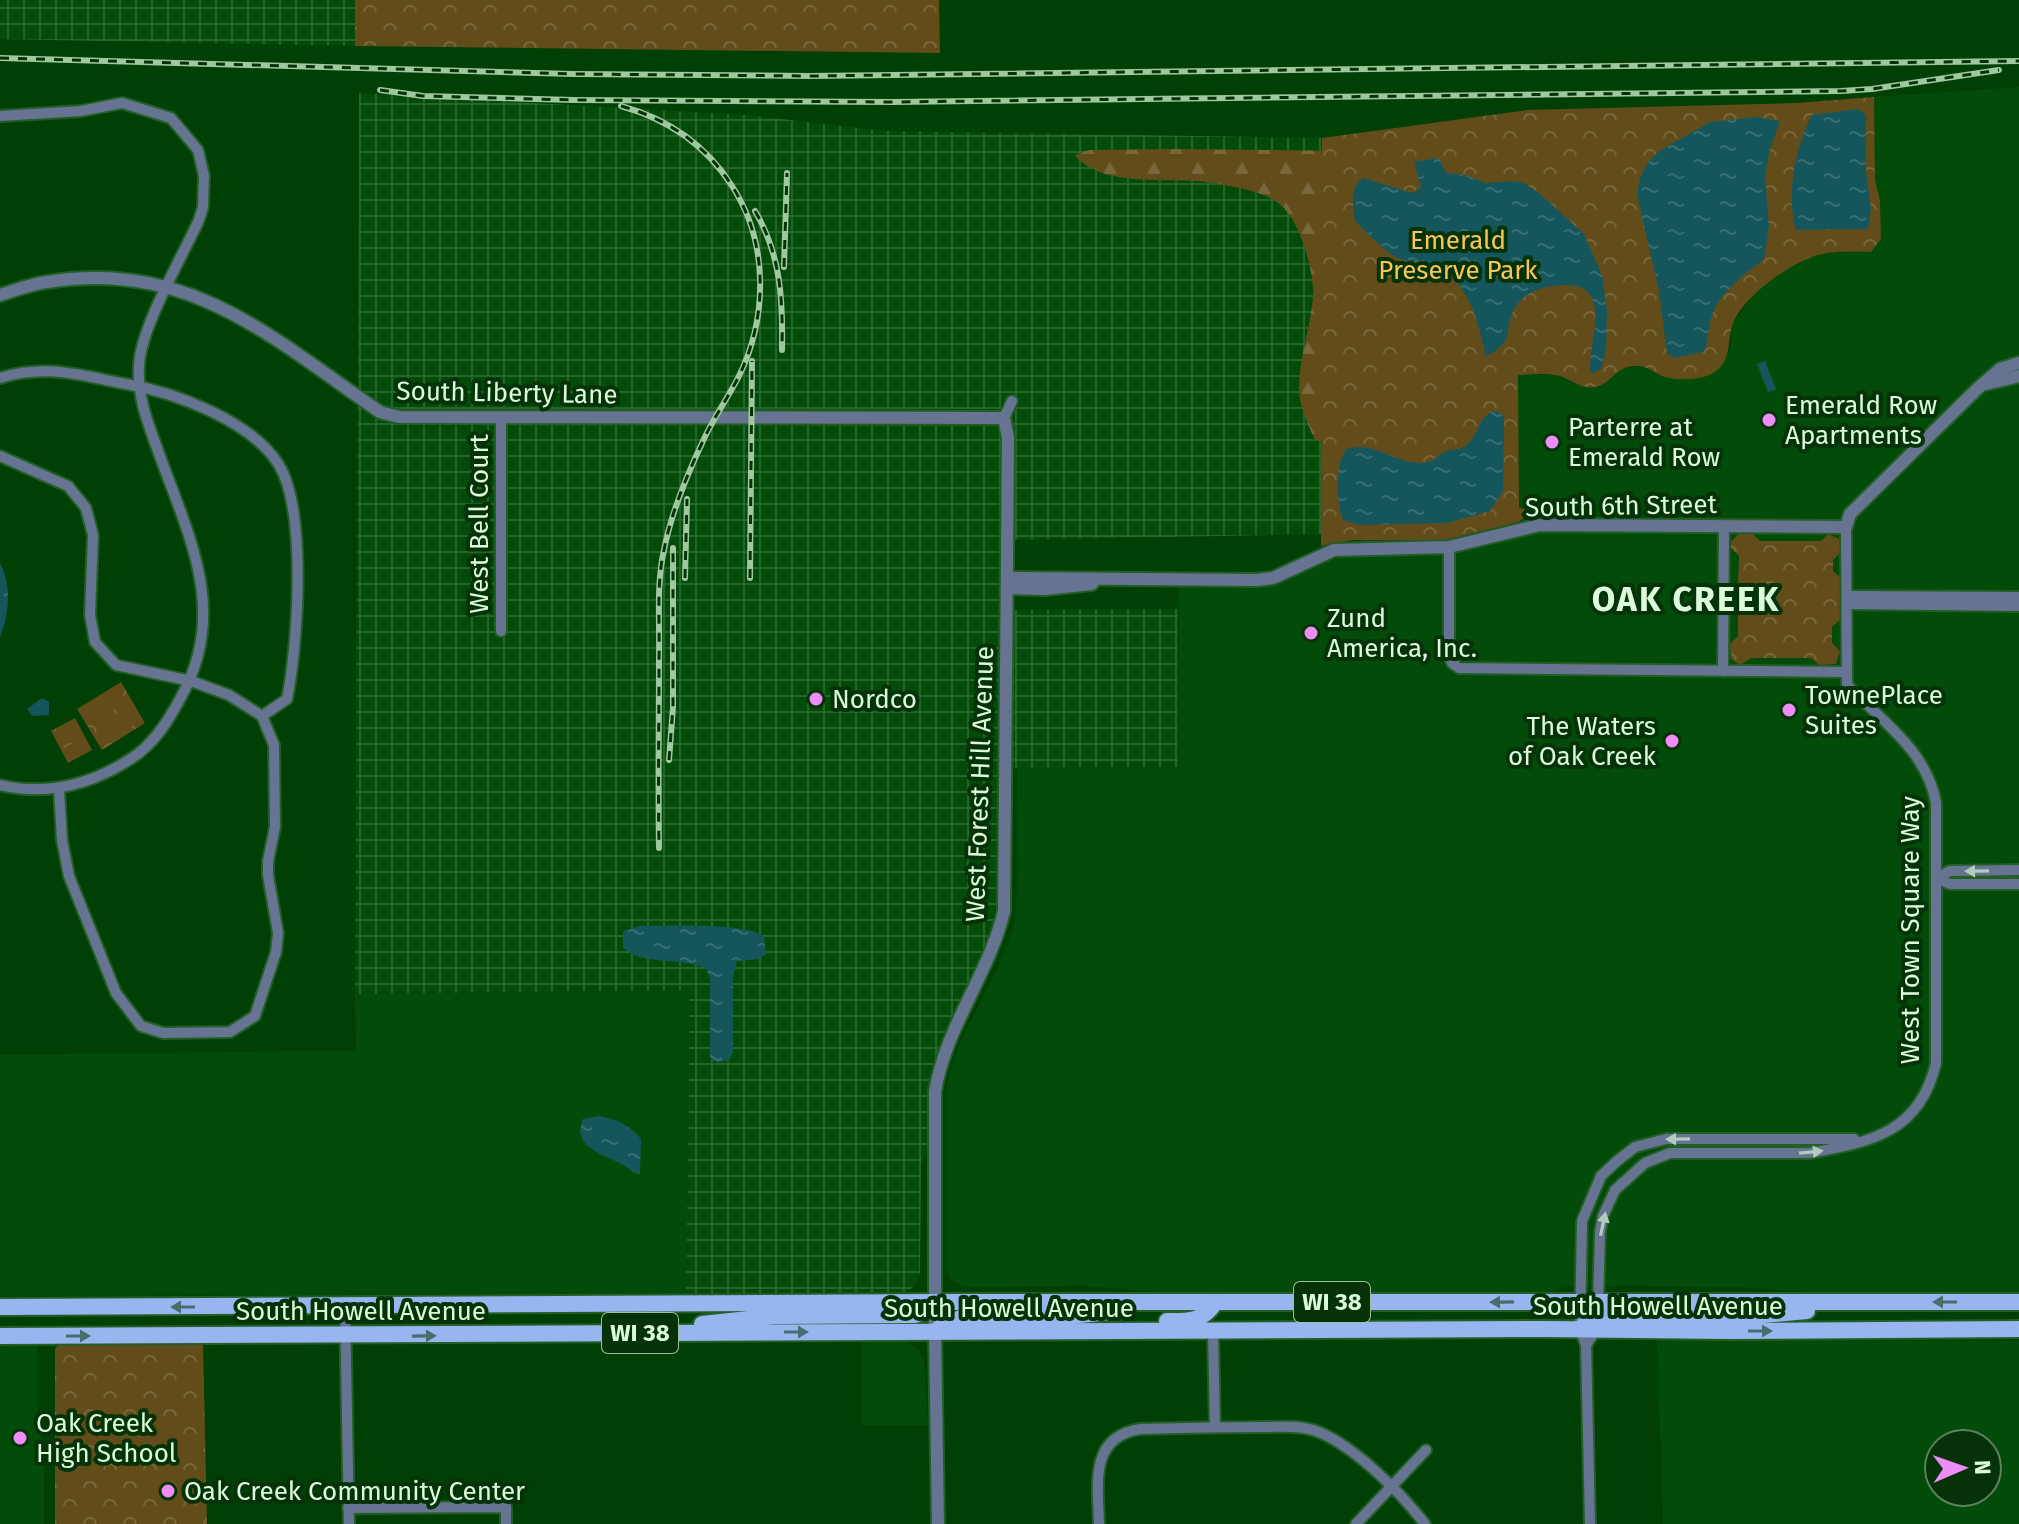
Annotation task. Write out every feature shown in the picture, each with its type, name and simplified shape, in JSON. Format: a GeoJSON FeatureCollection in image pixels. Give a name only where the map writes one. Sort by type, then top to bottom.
{"type":"FeatureCollection","features":[{"type":"Feature","properties":{"kind":"main road"},"geometry":{"type":"LineString","coordinates":[[641,1333],[775,1316],[915,1315],[926,1311],[935,1302]]}},
{"type":"Feature","properties":{"kind":"main road"},"geometry":{"type":"LineString","coordinates":[[935,1332],[961,1318],[1051,1318],[1172,1302]]}},
{"type":"Feature","properties":{"kind":"main road"},"geometry":{"type":"LineString","coordinates":[[1213,1332],[1227,1314],[1285,1312],[1330,1302]]}},
{"type":"Feature","properties":{"kind":"main road","name":"South Howell Avenue"},"geometry":{"type":"LineString","coordinates":[[0,1307],[1580,1302],[1598,1316],[2019,1329]]}},
{"type":"Feature","properties":{"kind":"main road"},"geometry":{"type":"LineString","coordinates":[[1583,1337],[1588,1322],[1598,1316],[1741,1317],[1872,1302],[2019,1302]]}},
{"type":"Feature","properties":{"kind":"main road"},"geometry":{"type":"LineString","coordinates":[[1070,1331],[1135,1321],[1195,1321],[1215,1303]]}},
{"type":"Feature","properties":{"kind":"main road","name":"South Howell Avenue"},"geometry":{"type":"LineString","coordinates":[[0,1336],[1070,1331],[1583,1337]]}},
{"type":"Feature","properties":{"kind":"street"},"geometry":{"type":"LineString","coordinates":[[0,116],[81,111],[122,103],[171,118],[198,150],[204,176],[203,207],[143,341],[139,364],[142,407],[200,568],[204,598],[202,646],[191,681],[171,716],[145,750],[113,771],[59,790],[23,790],[0,785]]}},
{"type":"Feature","properties":{"kind":"street","name":"South Liberty Lane"},"geometry":{"type":"LineString","coordinates":[[0,295],[44,282],[78,278],[116,278],[167,287],[202,298],[236,314],[380,412],[399,417],[1004,418]]}},
{"type":"Feature","properties":{"kind":"street"},"geometry":{"type":"LineString","coordinates":[[1449,547],[1449,655],[1452,663],[1459,668],[1846,672],[1846,527],[1850,514],[2000,369],[2019,363]]}},
{"type":"Feature","properties":{"kind":"street"},"geometry":{"type":"LineString","coordinates":[[0,378],[48,369],[168,392],[207,408],[251,436],[278,463],[291,496],[297,539],[293,670],[287,699],[262,716]]}},
{"type":"Feature","properties":{"kind":"street"},"geometry":{"type":"LineString","coordinates":[[1983,385],[2019,376]]}},
{"type":"Feature","properties":{"kind":"street"},"geometry":{"type":"LineString","coordinates":[[1004,418],[1012,401]]}},
{"type":"Feature","properties":{"kind":"street","name":"West Bell Court"},"geometry":{"type":"LineString","coordinates":[[501,417],[501,631]]}},
{"type":"Feature","properties":{"kind":"street","name":"West Forest Hill Avenue"},"geometry":{"type":"LineString","coordinates":[[938,1524],[935,1092],[940,1065],[997,938],[1004,911],[1008,438],[1004,418]]}},
{"type":"Feature","properties":{"kind":"street"},"geometry":{"type":"LineString","coordinates":[[0,456],[68,486],[86,508],[93,535],[90,615],[95,642],[116,665],[191,681],[229,695],[262,716],[274,745],[275,827],[268,875],[278,933],[276,952],[255,1016],[230,1032],[163,1033],[141,1026],[116,993],[69,876],[62,840],[59,790]]}},
{"type":"Feature","properties":{"kind":"street","name":"South 6th Street"},"geometry":{"type":"LineString","coordinates":[[1007,583],[1076,588],[1111,580],[1256,580],[1273,578],[1334,550],[1449,547],[1540,525],[1846,527]]}},
{"type":"Feature","properties":{"kind":"street"},"geometry":{"type":"LineString","coordinates":[[1723,671],[1724,526]]}},
{"type":"Feature","properties":{"kind":"street"},"geometry":{"type":"LineString","coordinates":[[1847,600],[2019,597]]}},
{"type":"Feature","properties":{"kind":"street"},"geometry":{"type":"LineString","coordinates":[[1847,600],[2019,606]]}},
{"type":"Feature","properties":{"kind":"street","name":"West Town Square Way"},"geometry":{"type":"LineString","coordinates":[[1598,1316],[1603,1216],[1615,1190],[1645,1163],[1670,1153],[1809,1153],[1865,1139],[1889,1131],[1909,1118],[1931,1084],[1936,1063],[1936,803],[1928,772],[1920,758],[1847,685],[1846,672]]}},
{"type":"Feature","properties":{"kind":"street"},"geometry":{"type":"LineString","coordinates":[[1936,878],[1950,871],[2019,870]]}},
{"type":"Feature","properties":{"kind":"street"},"geometry":{"type":"LineString","coordinates":[[1936,878],[1950,884],[2019,884]]}},
{"type":"Feature","properties":{"kind":"street","name":"West Town Square Way"},"geometry":{"type":"LineString","coordinates":[[1590,1524],[1580,1302],[1582,1221],[1601,1176],[1635,1147],[1666,1139],[1865,1139]]}},
{"type":"Feature","properties":{"kind":"street"},"geometry":{"type":"LineString","coordinates":[[345,1307],[349,1524]]}},
{"type":"Feature","properties":{"kind":"street"},"geometry":{"type":"LineString","coordinates":[[1213,1332],[1215,1427]]}},
{"type":"Feature","properties":{"kind":"street"},"geometry":{"type":"LineString","coordinates":[[1099,1524],[1099,1471],[1105,1448],[1115,1439],[1140,1429],[1215,1427],[1311,1429],[1337,1441],[1391,1487],[1425,1524]]}},
{"type":"Feature","properties":{"kind":"street"},"geometry":{"type":"LineString","coordinates":[[1356,1524],[1426,1450]]}},
{"type":"Feature","properties":{"kind":"street"},"geometry":{"type":"LineString","coordinates":[[348,1508],[506,1507],[506,1524]]}},
{"type":"Feature","properties":{"kind":"shaded area"},"geometry":{"type":"Polygon","coordinates":[[[0,0],[355,0],[355,46],[0,39],[0,0]]]}},
{"type":"Feature","properties":{"kind":"shaded area"},"geometry":{"type":"Polygon","coordinates":[[[2019,87],[2019,1292],[1808,1292],[1740,1287],[1628,1286],[1565,1287],[1551,1292],[1158,1292],[1086,1286],[964,1287],[951,1280],[946,1269],[946,1087],[959,1045],[1003,957],[1015,921],[1017,768],[1178,767],[1179,572],[1257,573],[1282,567],[1330,543],[1376,539],[1445,540],[1518,522],[1525,509],[1519,509],[1518,375],[1555,375],[1575,384],[1609,379],[1621,369],[1639,366],[1674,379],[1706,376],[1730,350],[1733,323],[1756,292],[1797,261],[1823,253],[1871,252],[1881,239],[1880,200],[1875,180],[1874,97],[2019,87]]]}},
{"type":"Feature","properties":{"kind":"shaded area"},"geometry":{"type":"Polygon","coordinates":[[[359,93],[746,115],[885,131],[1322,138],[1321,534],[1000,540],[1000,610],[1178,609],[1178,767],[1000,768],[998,911],[985,949],[945,1032],[931,1070],[927,1097],[927,1152],[921,1162],[920,1273],[910,1290],[686,1294],[690,990],[355,994],[359,93]]]}},
{"type":"Feature","properties":{"kind":"shaded area"},"geometry":{"type":"Polygon","coordinates":[[[691,990],[686,1294],[0,1296],[0,1055],[356,1050],[355,994],[691,990]]]}},
{"type":"Feature","properties":{"kind":"shaded area"},"geometry":{"type":"Polygon","coordinates":[[[1657,1340],[2019,1341],[2019,1524],[1663,1524],[1657,1340]]]}},
{"type":"Feature","properties":{"kind":"shaded area"},"geometry":{"type":"Polygon","coordinates":[[[861,1341],[903,1341],[918,1349],[924,1362],[928,1425],[862,1425],[861,1341]]]}},
{"type":"Feature","properties":{"kind":"shaded area","name":"Oak Creek High School"},"geometry":{"type":"Polygon","coordinates":[[[0,1343],[37,1343],[38,1421],[44,1454],[44,1524],[0,1524],[0,1343]]]}},
{"type":"Feature","properties":{"kind":"green space"},"geometry":{"type":"Polygon","coordinates":[[[355,0],[939,0],[940,53],[355,46],[355,0]]]}},
{"type":"Feature","properties":{"kind":"green space","name":"Emerald Preserve Park"},"geometry":{"type":"Polygon","coordinates":[[[1874,97],[1875,180],[1880,200],[1881,239],[1871,252],[1822,254],[1784,271],[1758,291],[1738,313],[1724,363],[1708,375],[1676,379],[1645,367],[1630,366],[1601,385],[1590,387],[1555,375],[1518,375],[1519,508],[1526,509],[1525,517],[1518,522],[1445,540],[1353,540],[1321,546],[1322,138],[1527,110],[1796,103],[1874,97]]]}},
{"type":"Feature","properties":{"kind":"green space"},"geometry":{"type":"Polygon","coordinates":[[[1089,150],[1354,151],[1332,444],[1315,440],[1301,402],[1299,377],[1312,310],[1313,288],[1301,237],[1283,207],[1260,194],[1215,183],[1141,180],[1103,173],[1087,166],[1075,155],[1089,150]]]}},
{"type":"Feature","properties":{"kind":"green space"},"geometry":{"type":"Polygon","coordinates":[[[1752,533],[1760,541],[1821,541],[1828,534],[1839,539],[1841,552],[1833,560],[1833,571],[1841,578],[1841,619],[1832,627],[1832,643],[1840,651],[1836,664],[1819,665],[1811,658],[1751,658],[1740,665],[1731,659],[1730,644],[1738,636],[1738,614],[1731,606],[1731,591],[1738,584],[1739,556],[1731,548],[1731,542],[1738,534],[1752,533]]]}},
{"type":"Feature","properties":{"kind":"green space"},"geometry":{"type":"Polygon","coordinates":[[[121,682],[145,723],[102,750],[77,709],[121,682]]]}},
{"type":"Feature","properties":{"kind":"green space"},"geometry":{"type":"Polygon","coordinates":[[[114,692],[122,705],[93,722],[85,709],[114,692]]]}},
{"type":"Feature","properties":{"kind":"green space"},"geometry":{"type":"Polygon","coordinates":[[[126,712],[134,725],[105,743],[97,729],[126,712]]]}},
{"type":"Feature","properties":{"kind":"green space"},"geometry":{"type":"Polygon","coordinates":[[[75,718],[92,750],[68,763],[51,731],[75,718]]]}},
{"type":"Feature","properties":{"kind":"green space"},"geometry":{"type":"Polygon","coordinates":[[[74,721],[80,731],[60,742],[55,732],[74,721]]]}},
{"type":"Feature","properties":{"kind":"green space"},"geometry":{"type":"Polygon","coordinates":[[[82,737],[88,747],[69,759],[63,749],[82,737]]]}},
{"type":"Feature","properties":{"kind":"green space"},"geometry":{"type":"Polygon","coordinates":[[[60,1343],[203,1343],[207,1524],[55,1524],[55,1349],[60,1343]]]}},
{"type":"Feature","properties":{"kind":"water"},"geometry":{"type":"Polygon","coordinates":[[[1858,109],[1866,115],[1866,173],[1871,208],[1868,229],[1796,230],[1792,202],[1794,171],[1812,115],[1858,109]]]}},
{"type":"Feature","properties":{"kind":"water"},"geometry":{"type":"Polygon","coordinates":[[[1756,117],[1780,121],[1765,176],[1769,226],[1764,259],[1721,298],[1712,315],[1704,352],[1674,358],[1667,353],[1659,291],[1637,195],[1640,178],[1648,162],[1659,151],[1710,122],[1756,117]]]}},
{"type":"Feature","properties":{"kind":"water"},"geometry":{"type":"Polygon","coordinates":[[[1436,158],[1446,173],[1465,175],[1486,183],[1524,183],[1584,234],[1602,275],[1607,310],[1606,349],[1601,369],[1593,373],[1590,371],[1596,317],[1590,294],[1580,287],[1548,287],[1525,296],[1514,309],[1505,341],[1486,357],[1470,303],[1455,281],[1433,264],[1397,258],[1355,221],[1354,192],[1363,178],[1412,193],[1421,188],[1414,162],[1436,158]]]}},
{"type":"Feature","properties":{"kind":"water"},"geometry":{"type":"Polygon","coordinates":[[[1765,361],[1776,389],[1768,392],[1757,364],[1765,361]]]}},
{"type":"Feature","properties":{"kind":"water"},"geometry":{"type":"Polygon","coordinates":[[[1494,411],[1504,418],[1503,491],[1490,511],[1447,523],[1359,525],[1343,520],[1338,483],[1340,463],[1347,449],[1367,448],[1407,461],[1429,461],[1446,451],[1467,445],[1485,417],[1494,411]]]}},
{"type":"Feature","properties":{"kind":"water"},"geometry":{"type":"Polygon","coordinates":[[[0,563],[8,600],[0,637],[0,563]]]}},
{"type":"Feature","properties":{"kind":"water"},"geometry":{"type":"Polygon","coordinates":[[[42,698],[49,702],[49,715],[32,716],[27,709],[42,698]]]}},
{"type":"Feature","properties":{"kind":"water"},"geometry":{"type":"Polygon","coordinates":[[[640,926],[724,927],[755,932],[764,937],[766,954],[759,959],[737,961],[733,977],[733,1051],[730,1059],[719,1063],[710,1058],[710,979],[706,968],[632,954],[623,948],[623,931],[640,926]]]}},
{"type":"Feature","properties":{"kind":"water"},"geometry":{"type":"Polygon","coordinates":[[[598,1116],[622,1123],[641,1139],[640,1174],[596,1152],[582,1139],[580,1130],[583,1119],[598,1116]]]}},
{"type":"Feature","properties":{"kind":"railway"},"geometry":{"type":"LineString","coordinates":[[0,58],[573,74],[810,76],[2019,61]]}},
{"type":"Feature","properties":{"kind":"railway"},"geometry":{"type":"LineString","coordinates":[[380,90],[423,96],[574,100],[892,102],[1841,91],[1999,70]]}},
{"type":"Feature","properties":{"kind":"railway"},"geometry":{"type":"LineString","coordinates":[[621,106],[670,126],[698,146],[722,171],[744,208],[753,232],[760,281],[755,331],[748,355],[685,481],[667,536],[662,563],[659,604],[659,848]]}},
{"type":"Feature","properties":{"kind":"railway"},"geometry":{"type":"LineString","coordinates":[[784,267],[787,173]]}},
{"type":"Feature","properties":{"kind":"railway"},"geometry":{"type":"LineString","coordinates":[[755,211],[770,244],[779,278],[782,350]]}},
{"type":"Feature","properties":{"kind":"railway"},"geometry":{"type":"LineString","coordinates":[[750,578],[752,361]]}},
{"type":"Feature","properties":{"kind":"railway"},"geometry":{"type":"LineString","coordinates":[[685,578],[687,499]]}},
{"type":"Feature","properties":{"kind":"railway"},"geometry":{"type":"LineString","coordinates":[[669,760],[673,707],[673,548]]}},
{"type":"Feature","properties":{"kind":"place","name":"Emerald Row Apartments"},"geometry":{"type":"Point","coordinates":[1769,420]}},
{"type":"Feature","properties":{"kind":"place","name":"Parterre at Emerald Row"},"geometry":{"type":"Point","coordinates":[1552,442]}},
{"type":"Feature","properties":{"kind":"place","name":"Zund America, Inc."},"geometry":{"type":"Point","coordinates":[1311,633]}},
{"type":"Feature","properties":{"kind":"place","name":"Nordco"},"geometry":{"type":"Point","coordinates":[816,699]}},
{"type":"Feature","properties":{"kind":"place","name":"TownePlace Suites"},"geometry":{"type":"Point","coordinates":[1789,710]}},
{"type":"Feature","properties":{"kind":"place","name":"The Waters of Oak Creek"},"geometry":{"type":"Point","coordinates":[1672,741]}},
{"type":"Feature","properties":{"kind":"place","name":"Oak Creek High School"},"geometry":{"type":"Point","coordinates":[20,1438]}},
{"type":"Feature","properties":{"kind":"place","name":"Oak Creek Community Center"},"geometry":{"type":"Point","coordinates":[168,1491]}},
{"type":"Feature","properties":{"kind":"district","name":"OAK CREEK"},"geometry":{"type":"Point","coordinates":[1686,599]}}]}
